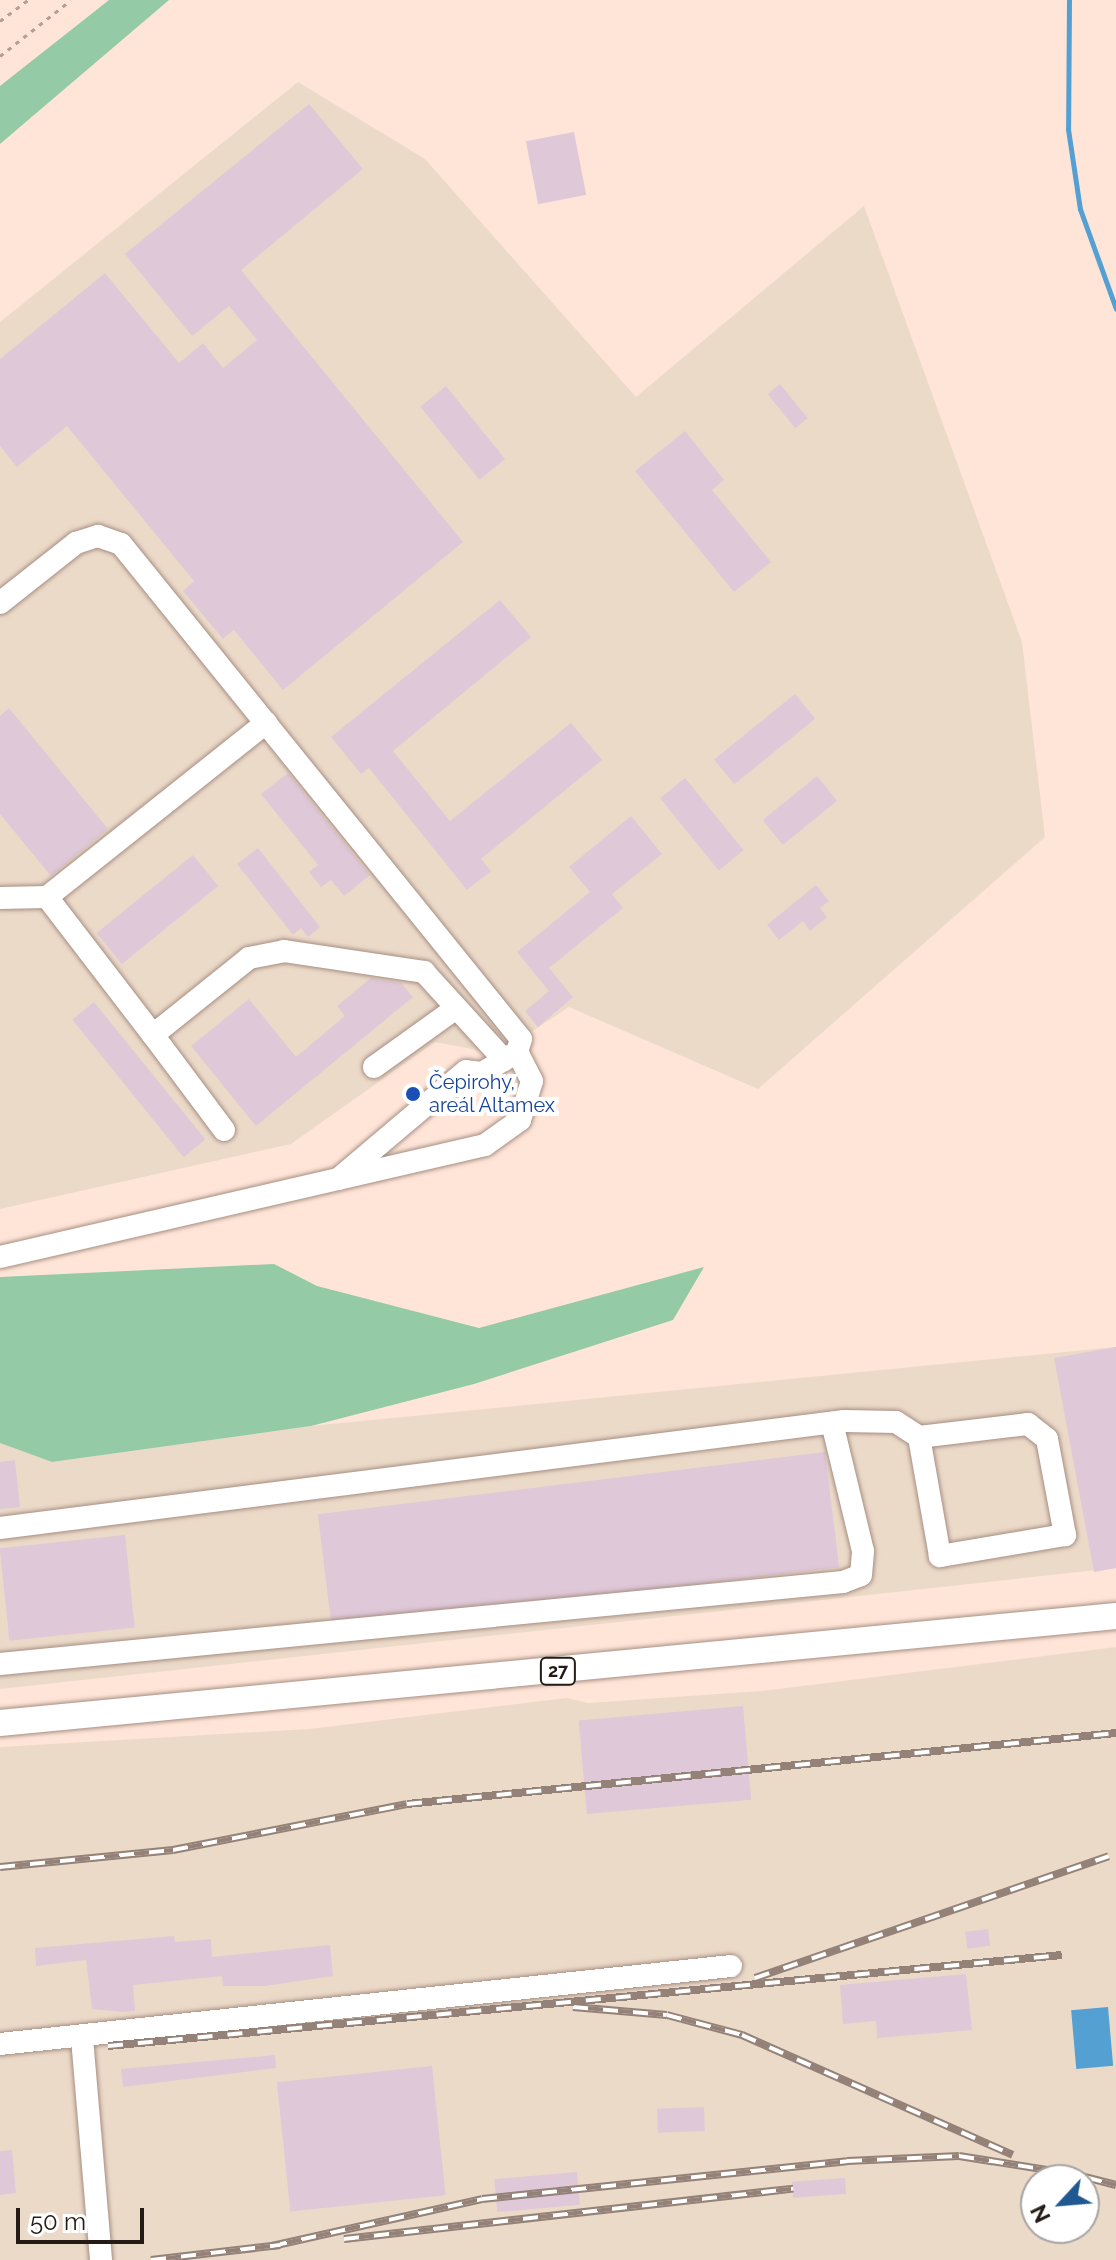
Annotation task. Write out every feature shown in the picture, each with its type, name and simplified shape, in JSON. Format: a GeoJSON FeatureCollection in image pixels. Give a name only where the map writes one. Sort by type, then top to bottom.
{"type":"FeatureCollection","features":[{"type":"Feature","properties":{"kind":"main road","name":"27"},"geometry":{"type":"LineString","coordinates":[[0,1723],[1116,1616]]}},
{"type":"Feature","properties":{"kind":"lane"},"geometry":{"type":"LineString","coordinates":[[0,603],[76,543],[98,536],[121,544],[521,1039],[510,1056],[482,1073],[466,1071],[338,1179]]}},
{"type":"Feature","properties":{"kind":"lane"},"geometry":{"type":"LineString","coordinates":[[0,898],[47,897],[266,723]]}},
{"type":"Feature","properties":{"kind":"lane"},"geometry":{"type":"LineString","coordinates":[[47,897],[224,1130]]}},
{"type":"Feature","properties":{"kind":"lane"},"geometry":{"type":"LineString","coordinates":[[0,1257],[485,1145],[520,1120],[532,1081],[510,1056],[456,1008],[424,972],[284,951],[249,958],[153,1035]]}},
{"type":"Feature","properties":{"kind":"lane"},"geometry":{"type":"LineString","coordinates":[[374,1067],[456,1008]]}},
{"type":"Feature","properties":{"kind":"lane"},"geometry":{"type":"LineString","coordinates":[[0,1528],[832,1423],[896,1422],[919,1437],[1028,1424],[1047,1439],[1065,1535],[940,1556],[919,1437]]}},
{"type":"Feature","properties":{"kind":"lane"},"geometry":{"type":"LineString","coordinates":[[0,1664],[843,1582],[861,1575],[863,1551],[832,1423]]}},
{"type":"Feature","properties":{"kind":"lane"},"geometry":{"type":"LineString","coordinates":[[0,2044],[82,2038],[731,1966]]}},
{"type":"Feature","properties":{"kind":"lane"},"geometry":{"type":"LineString","coordinates":[[82,2038],[101,2260]]}},
{"type":"Feature","properties":{"kind":"path"},"geometry":{"type":"LineString","coordinates":[[0,21],[28,0]]}},
{"type":"Feature","properties":{"kind":"path"},"geometry":{"type":"LineString","coordinates":[[0,56],[71,0]]}},
{"type":"Feature","properties":{"kind":"shaded area"},"geometry":{"type":"Polygon","coordinates":[[[298,82],[425,159],[636,397],[864,206],[1022,642],[1045,837],[758,1089],[569,1007],[498,1054],[435,1042],[291,1144],[0,1209],[0,322],[298,82]]]}},
{"type":"Feature","properties":{"kind":"shaded area"},"geometry":{"type":"Polygon","coordinates":[[[1116,1347],[1116,1568],[0,1689],[0,1443],[52,1462],[311,1426],[1116,1347]]]}},
{"type":"Feature","properties":{"kind":"shaded area"},"geometry":{"type":"Polygon","coordinates":[[[1116,1647],[1116,2260],[0,2260],[0,1747],[309,1729],[567,1698],[588,1703],[761,1691],[1116,1647]]]}},
{"type":"Feature","properties":{"kind":"green space"},"geometry":{"type":"Polygon","coordinates":[[[109,0],[169,0],[0,144],[0,86],[109,0]]]}},
{"type":"Feature","properties":{"kind":"green space"},"geometry":{"type":"Polygon","coordinates":[[[274,1264],[317,1286],[479,1328],[704,1267],[673,1320],[474,1384],[311,1426],[52,1462],[0,1443],[0,1277],[274,1264]]]}},
{"type":"Feature","properties":{"kind":"water"},"geometry":{"type":"Polygon","coordinates":[[[1108,2007],[1113,2066],[1076,2069],[1071,2010],[1108,2007]]]}},
{"type":"Feature","properties":{"kind":"building"},"geometry":{"type":"Polygon","coordinates":[[[309,104],[363,169],[241,270],[463,542],[283,690],[234,630],[223,639],[183,591],[194,581],[67,426],[17,467],[0,446],[0,359],[105,273],[179,363],[203,343],[223,368],[257,340],[229,306],[192,336],[125,254],[309,104]]]}},
{"type":"Feature","properties":{"kind":"building"},"geometry":{"type":"Polygon","coordinates":[[[574,132],[586,195],[538,204],[526,141],[574,132]]]}},
{"type":"Feature","properties":{"kind":"building"},"geometry":{"type":"Polygon","coordinates":[[[780,384],[808,418],[795,428],[768,394],[780,384]]]}},
{"type":"Feature","properties":{"kind":"building"},"geometry":{"type":"Polygon","coordinates":[[[446,386],[505,459],[480,480],[420,407],[446,386]]]}},
{"type":"Feature","properties":{"kind":"building"},"geometry":{"type":"Polygon","coordinates":[[[685,431],[724,480],[712,490],[771,562],[734,592],[635,471],[685,431]]]}},
{"type":"Feature","properties":{"kind":"building"},"geometry":{"type":"Polygon","coordinates":[[[500,600],[531,637],[393,751],[450,821],[571,723],[602,760],[481,859],[491,871],[467,890],[369,768],[361,774],[331,737],[500,600]]]}},
{"type":"Feature","properties":{"kind":"building"},"geometry":{"type":"Polygon","coordinates":[[[795,694],[815,719],[734,784],[714,759],[795,694]]]}},
{"type":"Feature","properties":{"kind":"building"},"geometry":{"type":"Polygon","coordinates":[[[9,708],[108,829],[51,876],[0,814],[0,716],[9,708]]]}},
{"type":"Feature","properties":{"kind":"building"},"geometry":{"type":"Polygon","coordinates":[[[288,773],[370,875],[344,896],[331,880],[321,887],[309,872],[318,865],[261,794],[288,773]]]}},
{"type":"Feature","properties":{"kind":"building"},"geometry":{"type":"Polygon","coordinates":[[[817,776],[837,801],[783,845],[763,820],[817,776]]]}},
{"type":"Feature","properties":{"kind":"building"},"geometry":{"type":"Polygon","coordinates":[[[685,778],[744,850],[719,870],[660,798],[685,778]]]}},
{"type":"Feature","properties":{"kind":"building"},"geometry":{"type":"Polygon","coordinates":[[[631,816],[662,854],[612,894],[623,908],[549,968],[573,997],[538,1027],[525,1011],[549,991],[517,952],[590,892],[569,867],[631,816]]]}},
{"type":"Feature","properties":{"kind":"building"},"geometry":{"type":"Polygon","coordinates":[[[258,848],[320,927],[308,937],[301,928],[293,935],[237,864],[258,848]]]}},
{"type":"Feature","properties":{"kind":"building"},"geometry":{"type":"Polygon","coordinates":[[[193,855],[218,886],[122,964],[97,933],[193,855]]]}},
{"type":"Feature","properties":{"kind":"building"},"geometry":{"type":"Polygon","coordinates":[[[816,885],[829,901],[820,908],[827,917],[810,931],[803,921],[779,940],[767,925],[816,885]]]}},
{"type":"Feature","properties":{"kind":"building"},"geometry":{"type":"Polygon","coordinates":[[[371,978],[401,983],[413,997],[256,1126],[191,1046],[249,999],[296,1057],[345,1016],[337,1006],[371,978]]]}},
{"type":"Feature","properties":{"kind":"building"},"geometry":{"type":"Polygon","coordinates":[[[94,1002],[205,1140],[184,1157],[72,1020],[94,1002]]]}},
{"type":"Feature","properties":{"kind":"building"},"geometry":{"type":"Polygon","coordinates":[[[1116,1347],[1116,1568],[1094,1572],[1054,1358],[1116,1347]]]}},
{"type":"Feature","properties":{"kind":"building"},"geometry":{"type":"Polygon","coordinates":[[[825,1452],[839,1567],[332,1629],[318,1514],[825,1452]]]}},
{"type":"Feature","properties":{"kind":"building"},"geometry":{"type":"Polygon","coordinates":[[[15,1460],[20,1507],[0,1509],[0,1462],[15,1460]]]}},
{"type":"Feature","properties":{"kind":"building"},"geometry":{"type":"Polygon","coordinates":[[[125,1535],[135,1627],[9,1641],[0,1548],[125,1535]]]}},
{"type":"Feature","properties":{"kind":"building"},"geometry":{"type":"Polygon","coordinates":[[[743,1706],[751,1800],[587,1814],[579,1720],[743,1706]]]}},
{"type":"Feature","properties":{"kind":"building"},"geometry":{"type":"Polygon","coordinates":[[[988,1929],[990,1946],[967,1949],[965,1932],[988,1929]]]}},
{"type":"Feature","properties":{"kind":"building"},"geometry":{"type":"Polygon","coordinates":[[[174,1936],[175,1942],[211,1939],[212,1957],[330,1945],[333,1976],[265,1986],[223,1986],[222,1976],[133,1985],[135,2011],[122,2012],[92,2009],[86,1960],[36,1966],[35,1948],[174,1936]]]}},
{"type":"Feature","properties":{"kind":"building"},"geometry":{"type":"Polygon","coordinates":[[[966,1974],[972,2030],[877,2038],[876,2021],[843,2024],[840,1985],[966,1974]]]}},
{"type":"Feature","properties":{"kind":"building"},"geometry":{"type":"Polygon","coordinates":[[[275,2055],[276,2068],[123,2087],[121,2069],[275,2055]]]}},
{"type":"Feature","properties":{"kind":"building"},"geometry":{"type":"Polygon","coordinates":[[[432,2066],[446,2195],[290,2212],[277,2082],[432,2066]]]}},
{"type":"Feature","properties":{"kind":"building"},"geometry":{"type":"Polygon","coordinates":[[[704,2107],[705,2131],[658,2133],[657,2109],[704,2107]]]}},
{"type":"Feature","properties":{"kind":"building"},"geometry":{"type":"Polygon","coordinates":[[[12,2150],[16,2193],[0,2195],[0,2151],[12,2150]]]}},
{"type":"Feature","properties":{"kind":"building"},"geometry":{"type":"Polygon","coordinates":[[[577,2172],[580,2205],[497,2212],[494,2179],[577,2172]]]}},
{"type":"Feature","properties":{"kind":"building"},"geometry":{"type":"Polygon","coordinates":[[[845,2178],[846,2194],[793,2198],[792,2182],[845,2178]]]}},
{"type":"Feature","properties":{"kind":"waterway"},"geometry":{"type":"LineString","coordinates":[[1069,0],[1068,129],[1080,209],[1116,309]]}},
{"type":"Feature","properties":{"kind":"railway"},"geometry":{"type":"LineString","coordinates":[[0,1867],[173,1850],[407,1804],[1116,1733]]}},
{"type":"Feature","properties":{"kind":"railway"},"geometry":{"type":"LineString","coordinates":[[755,1978],[1109,1856]]}},
{"type":"Feature","properties":{"kind":"railway"},"geometry":{"type":"LineString","coordinates":[[108,2046],[1062,1955]]}},
{"type":"Feature","properties":{"kind":"railway"},"geometry":{"type":"LineString","coordinates":[[573,2007],[667,2015],[742,2035],[1013,2155]]}},
{"type":"Feature","properties":{"kind":"railway"},"geometry":{"type":"LineString","coordinates":[[272,2246],[482,2199],[847,2161],[959,2156],[1020,2166]]}},
{"type":"Feature","properties":{"kind":"railway"},"geometry":{"type":"LineString","coordinates":[[1100,2181],[1116,2185]]}},
{"type":"Feature","properties":{"kind":"railway"},"geometry":{"type":"LineString","coordinates":[[344,2239],[793,2189]]}},
{"type":"Feature","properties":{"kind":"railway"},"geometry":{"type":"LineString","coordinates":[[151,2260],[280,2245]]}},
{"type":"Feature","properties":{"kind":"place","name":"Čepirohy, areál Altamex"},"geometry":{"type":"Point","coordinates":[413,1094]}}]}
